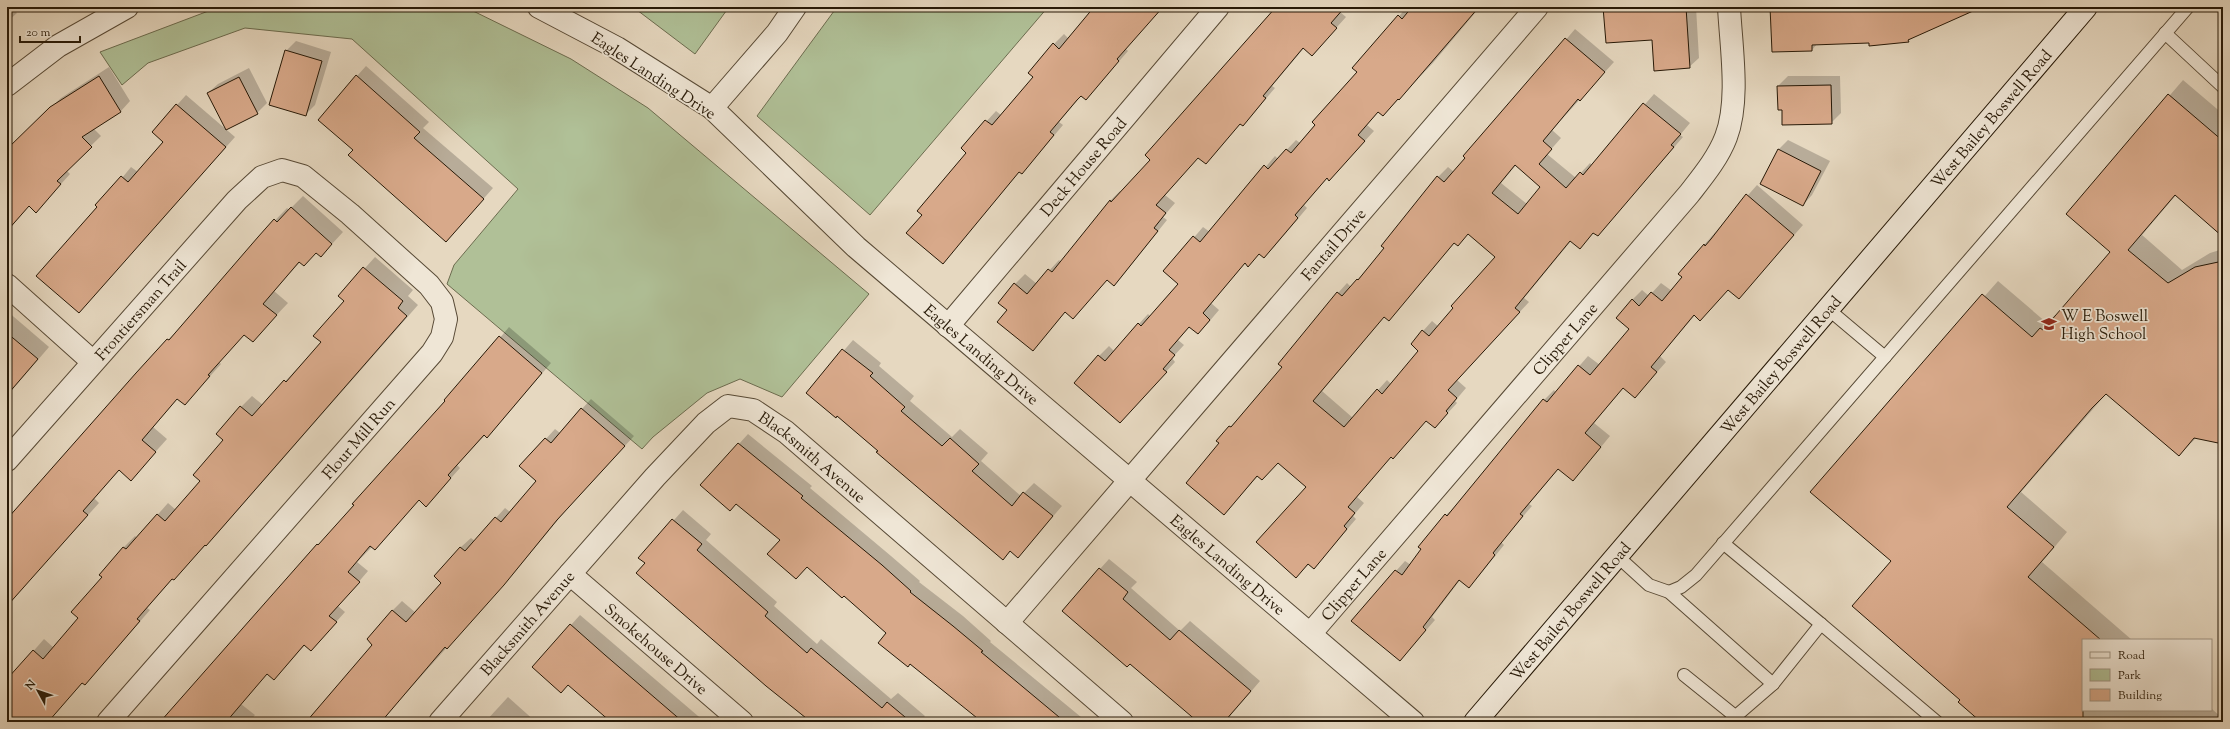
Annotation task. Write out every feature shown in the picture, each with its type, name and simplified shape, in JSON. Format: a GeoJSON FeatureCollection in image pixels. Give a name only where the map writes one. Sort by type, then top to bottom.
{"type":"FeatureCollection","features":[{"type":"Feature","properties":{"kind":"street"},"geometry":{"type":"LineString","coordinates":[[7,85],[58,46],[127,7]]}},
{"type":"Feature","properties":{"kind":"street","name":"Eagles Landing Drive"},"geometry":{"type":"LineString","coordinates":[[538,7],[617,48],[712,108],[856,247],[1413,722]]}},
{"type":"Feature","properties":{"kind":"street"},"geometry":{"type":"LineString","coordinates":[[712,108],[777,32],[795,7]]}},
{"type":"Feature","properties":{"kind":"street","name":"Deck House Road"},"geometry":{"type":"LineString","coordinates":[[948,326],[1218,7]]}},
{"type":"Feature","properties":{"kind":"street","name":"Fantail Drive"},"geometry":{"type":"LineString","coordinates":[[1007,623],[1537,7]]}},
{"type":"Feature","properties":{"kind":"street","name":"Clipper Lane"},"geometry":{"type":"LineString","coordinates":[[1310,634],[1689,194],[1712,164],[1725,138],[1732,112],[1729,7]]}},
{"type":"Feature","properties":{"kind":"street","name":"West Bailey Boswell Road"},"geometry":{"type":"LineString","coordinates":[[1475,722],[1616,555],[2086,7]]}},
{"type":"Feature","properties":{"kind":"street","name":"Frontiersman Trail"},"geometry":{"type":"LineString","coordinates":[[7,460],[237,200],[262,177],[282,170]]}},
{"type":"Feature","properties":{"kind":"street","name":"Flour Mill Run"},"geometry":{"type":"LineString","coordinates":[[108,722],[432,353],[442,337],[446,319],[442,302],[429,285],[350,214],[303,176],[282,170]]}},
{"type":"Feature","properties":{"kind":"street"},"geometry":{"type":"LineString","coordinates":[[7,285],[93,362]]}},
{"type":"Feature","properties":{"kind":"street","name":"Blacksmith Avenue"},"geometry":{"type":"LineString","coordinates":[[440,722],[655,476],[706,423],[728,406],[753,410],[786,432],[1122,722]]}},
{"type":"Feature","properties":{"kind":"street","name":"Smokehouse Drive"},"geometry":{"type":"LineString","coordinates":[[570,574],[742,722]]}},
{"type":"Feature","properties":{"kind":"lane"},"geometry":{"type":"LineString","coordinates":[[1669,592],[1681,588],[1696,575],[2188,7]]}},
{"type":"Feature","properties":{"kind":"lane"},"geometry":{"type":"LineString","coordinates":[[2165,33],[2223,87]]}},
{"type":"Feature","properties":{"kind":"lane"},"geometry":{"type":"LineString","coordinates":[[1828,309],[1885,357]]}},
{"type":"Feature","properties":{"kind":"lane"},"geometry":{"type":"LineString","coordinates":[[1724,543],[1937,722]]}},
{"type":"Feature","properties":{"kind":"lane"},"geometry":{"type":"LineString","coordinates":[[1616,555],[1649,585],[1669,592],[1773,684]]}},
{"type":"Feature","properties":{"kind":"lane"},"geometry":{"type":"LineString","coordinates":[[1684,675],[1732,719],[1773,684],[1821,624]]}},
{"type":"Feature","properties":{"kind":"green space"},"geometry":{"type":"Polygon","coordinates":[[[219,7],[465,7],[571,59],[648,108],[869,294],[782,397],[740,379],[707,393],[653,437],[642,449],[447,284],[454,265],[518,189],[352,39],[245,28],[148,63],[122,85],[100,52],[219,7]]]}},
{"type":"Feature","properties":{"kind":"green space"},"geometry":{"type":"Polygon","coordinates":[[[633,7],[729,7],[695,54],[633,7]]]}},
{"type":"Feature","properties":{"kind":"green space"},"geometry":{"type":"Polygon","coordinates":[[[837,7],[1048,7],[870,215],[757,116],[837,7]]]}},
{"type":"Feature","properties":{"kind":"building"},"geometry":{"type":"Polygon","coordinates":[[[1094,7],[1163,7],[1117,59],[1119,61],[1086,100],[1081,96],[1077,100],[1050,132],[1054,135],[1022,174],[1019,172],[943,264],[906,233],[922,215],[917,211],[966,153],[961,148],[985,120],[992,125],[1033,77],[1028,73],[1053,43],[1059,49],[1094,7]]]}},
{"type":"Feature","properties":{"kind":"building"},"geometry":{"type":"Polygon","coordinates":[[[1276,7],[1345,7],[1331,23],[1337,28],[1312,56],[1303,48],[1263,96],[1266,98],[1243,126],[1240,124],[1206,164],[1198,158],[1156,205],[1166,213],[1154,228],[1158,231],[1114,286],[1107,280],[1073,319],[1065,312],[1033,351],[997,322],[1007,310],[998,303],[1014,283],[1027,294],[1048,269],[1052,272],[1110,200],[1111,202],[1150,160],[1145,155],[1276,7]]]}},
{"type":"Feature","properties":{"kind":"building"},"geometry":{"type":"Polygon","coordinates":[[[1412,7],[1479,7],[1399,100],[1398,99],[1383,116],[1378,112],[1358,135],[1365,141],[1329,181],[1327,178],[1295,215],[1298,218],[1264,258],[1259,254],[1248,267],[1245,263],[1203,313],[1210,320],[1198,334],[1189,327],[1169,350],[1175,355],[1163,369],[1167,372],[1120,423],[1074,383],[1098,355],[1105,361],[1138,323],[1141,326],[1178,284],[1163,271],[1193,236],[1200,242],[1264,165],[1268,169],[1286,149],[1291,153],[1315,125],[1312,122],[1357,72],[1352,68],[1398,15],[1402,19],[1412,7]]]}},
{"type":"Feature","properties":{"kind":"building"},"geometry":{"type":"Polygon","coordinates":[[[1603,7],[1686,7],[1690,68],[1654,71],[1652,40],[1606,43],[1603,7]]]}},
{"type":"Feature","properties":{"kind":"building"},"geometry":{"type":"Polygon","coordinates":[[[1770,7],[1982,7],[1908,40],[1909,42],[1869,46],[1869,43],[1812,45],[1812,51],[1772,52],[1770,7]]]}},
{"type":"Feature","properties":{"kind":"building"},"geometry":{"type":"Polygon","coordinates":[[[1565,38],[1605,72],[1580,101],[1578,99],[1543,141],[1552,149],[1539,164],[1566,188],[1580,172],[1583,175],[1643,103],[1681,134],[1671,145],[1674,147],[1598,236],[1593,233],[1580,249],[1570,241],[1515,308],[1520,312],[1448,390],[1457,398],[1446,411],[1448,413],[1435,428],[1426,421],[1393,459],[1391,457],[1348,507],[1355,513],[1344,526],[1347,529],[1314,569],[1308,564],[1296,578],[1256,542],[1306,487],[1278,463],[1262,480],[1257,476],[1224,515],[1186,483],[1219,443],[1216,441],[1229,426],[1231,427],[1282,367],[1278,364],[1337,292],[1342,296],[1357,279],[1358,280],[1384,248],[1381,246],[1437,176],[1444,182],[1465,158],[1463,156],[1565,38]],[[1515,165],[1492,193],[1518,214],[1540,187],[1515,165]],[[1468,234],[1458,246],[1454,243],[1389,321],[1384,317],[1313,401],[1344,427],[1377,389],[1382,394],[1418,351],[1411,344],[1422,330],[1429,336],[1453,308],[1451,306],[1495,257],[1468,234]]]}},
{"type":"Feature","properties":{"kind":"building"},"geometry":{"type":"Polygon","coordinates":[[[285,50],[322,61],[306,116],[269,105],[285,50]]]}},
{"type":"Feature","properties":{"kind":"building"},"geometry":{"type":"Polygon","coordinates":[[[356,75],[420,132],[414,138],[484,199],[446,242],[348,155],[353,150],[318,120],[356,75]]]}},
{"type":"Feature","properties":{"kind":"building"},"geometry":{"type":"Polygon","coordinates":[[[99,76],[121,112],[82,137],[92,147],[57,181],[61,184],[36,213],[29,206],[7,231],[7,149],[50,107],[99,76]]]}},
{"type":"Feature","properties":{"kind":"building"},"geometry":{"type":"Polygon","coordinates":[[[239,77],[258,114],[226,130],[207,93],[239,77]]]}},
{"type":"Feature","properties":{"kind":"building"},"geometry":{"type":"Polygon","coordinates":[[[1831,85],[1832,124],[1782,125],[1782,110],[1778,110],[1777,86],[1831,85]]]}},
{"type":"Feature","properties":{"kind":"building"},"geometry":{"type":"Polygon","coordinates":[[[2168,94],[2223,141],[2223,237],[2175,195],[2128,250],[2168,283],[2195,267],[2223,261],[2223,444],[2194,438],[2179,456],[2106,394],[2092,408],[2007,507],[2054,547],[2028,577],[2100,639],[2082,639],[2083,722],[1981,722],[1958,702],[1960,700],[1852,606],[1891,561],[1810,492],[1982,294],[2032,337],[2040,328],[2043,330],[2110,252],[2066,214],[2168,94]]]}},
{"type":"Feature","properties":{"kind":"building"},"geometry":{"type":"Polygon","coordinates":[[[176,104],[226,147],[79,313],[36,276],[97,207],[95,205],[121,176],[128,182],[163,142],[152,132],[176,104]]]}},
{"type":"Feature","properties":{"kind":"building"},"geometry":{"type":"Polygon","coordinates":[[[1778,149],[1821,171],[1803,206],[1760,184],[1778,149]]]}},
{"type":"Feature","properties":{"kind":"building"},"geometry":{"type":"Polygon","coordinates":[[[1746,194],[1794,235],[1739,299],[1728,290],[1700,321],[1694,315],[1651,367],[1657,372],[1635,398],[1623,388],[1585,433],[1601,447],[1573,481],[1558,469],[1520,514],[1523,516],[1493,553],[1495,555],[1469,588],[1459,580],[1423,627],[1426,630],[1400,661],[1351,621],[1395,570],[1402,575],[1421,549],[1418,547],[1445,514],[1447,516],[1543,399],[1547,402],[1578,365],[1590,375],[1629,329],[1616,318],[1632,299],[1639,306],[1651,292],[1662,301],[1682,277],[1678,274],[1704,244],[1705,246],[1711,239],[1746,194]]]}},
{"type":"Feature","properties":{"kind":"building"},"geometry":{"type":"Polygon","coordinates":[[[291,207],[332,244],[321,257],[316,253],[304,266],[299,262],[263,304],[277,315],[253,342],[244,335],[208,375],[210,376],[185,405],[177,399],[142,440],[156,452],[131,481],[119,470],[83,511],[88,515],[7,606],[7,519],[136,373],[167,339],[169,340],[274,219],[277,222],[291,207]]]}},
{"type":"Feature","properties":{"kind":"building"},"geometry":{"type":"Polygon","coordinates":[[[363,267],[403,301],[398,308],[407,316],[206,546],[205,545],[174,580],[172,579],[137,619],[140,621],[85,685],[82,683],[48,722],[7,722],[7,679],[33,650],[43,659],[78,618],[71,612],[102,577],[99,575],[123,547],[126,549],[157,514],[165,521],[200,481],[193,475],[223,440],[216,434],[240,406],[252,416],[284,380],[286,382],[321,342],[313,336],[344,301],[338,296],[363,267]]]}},
{"type":"Feature","properties":{"kind":"building"},"geometry":{"type":"Polygon","coordinates":[[[7,333],[38,359],[7,395],[7,333]]]}},
{"type":"Feature","properties":{"kind":"building"},"geometry":{"type":"Polygon","coordinates":[[[499,336],[542,373],[487,438],[484,435],[448,475],[451,478],[426,507],[419,500],[375,550],[370,546],[348,572],[360,582],[329,616],[337,622],[311,651],[304,645],[274,680],[267,674],[226,722],[160,722],[317,544],[318,545],[354,505],[352,504],[445,401],[444,400],[499,336]]]}},
{"type":"Feature","properties":{"kind":"building"},"geometry":{"type":"Polygon","coordinates":[[[842,349],[873,373],[870,376],[905,407],[901,411],[942,446],[950,438],[979,464],[972,471],[1012,506],[1023,492],[1053,516],[1018,558],[1010,551],[1003,560],[876,452],[878,451],[837,416],[836,418],[806,393],[842,349]]]}},
{"type":"Feature","properties":{"kind":"building"},"geometry":{"type":"Polygon","coordinates":[[[581,408],[625,446],[557,520],[504,585],[447,649],[445,647],[381,722],[306,722],[372,645],[367,639],[392,610],[406,622],[441,583],[434,576],[460,547],[465,551],[495,517],[501,522],[536,481],[519,466],[545,438],[551,443],[581,408]]]}},
{"type":"Feature","properties":{"kind":"building"},"geometry":{"type":"Polygon","coordinates":[[[738,443],[803,496],[801,498],[882,565],[911,591],[910,592],[983,651],[981,652],[1065,722],[982,722],[910,664],[908,667],[878,643],[886,633],[844,596],[842,598],[807,567],[796,579],[767,554],[780,540],[736,504],[730,511],[700,485],[738,443]]]}},
{"type":"Feature","properties":{"kind":"building"},"geometry":{"type":"Polygon","coordinates":[[[672,519],[702,544],[697,550],[768,612],[765,616],[807,653],[811,648],[882,708],[887,702],[911,722],[811,722],[766,686],[636,573],[645,563],[638,558],[672,519]]]}},
{"type":"Feature","properties":{"kind":"building"},"geometry":{"type":"Polygon","coordinates":[[[1099,568],[1128,592],[1123,599],[1170,640],[1179,630],[1251,691],[1224,722],[1198,722],[1130,664],[1127,667],[1062,611],[1099,568]]]}},
{"type":"Feature","properties":{"kind":"building"},"geometry":{"type":"Polygon","coordinates":[[[570,624],[683,722],[611,722],[568,685],[561,693],[532,667],[570,624]]]}},
{"type":"Feature","properties":{"kind":"place","name":"W E Boswell High School"},"geometry":{"type":"Point","coordinates":[2049,324]}}]}
